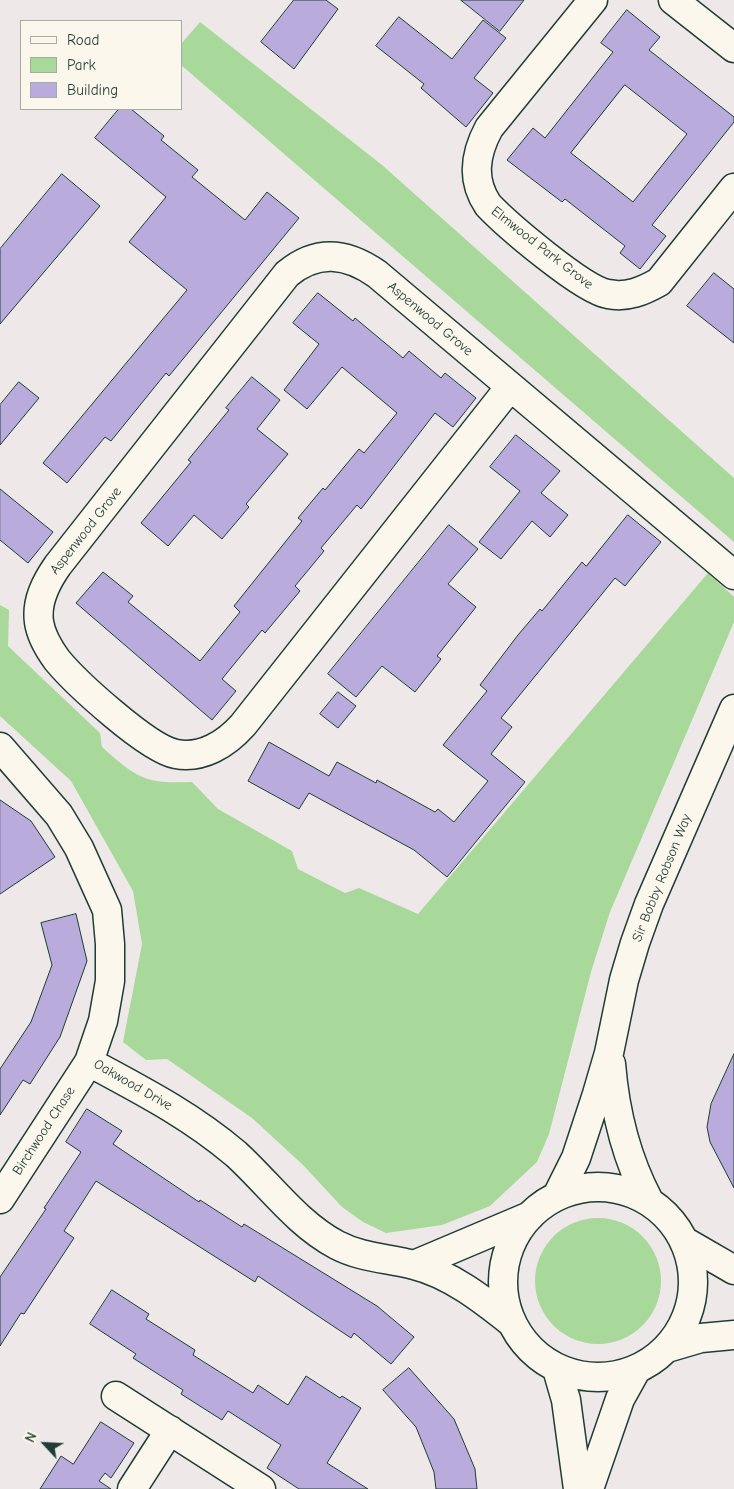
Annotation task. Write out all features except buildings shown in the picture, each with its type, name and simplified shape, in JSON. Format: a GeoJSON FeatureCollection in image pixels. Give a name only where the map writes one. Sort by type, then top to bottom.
{"type":"FeatureCollection","features":[{"type":"Feature","properties":{"kind":"street","name":"Elmwood Park Grove"},"geometry":{"type":"LineString","coordinates":[[593,0],[490,128],[483,140],[479,150],[476,171],[480,190],[488,206],[579,281],[596,291],[620,296],[646,289],[659,282],[734,188]]}},
{"type":"Feature","properties":{"kind":"street"},"geometry":{"type":"LineString","coordinates":[[673,0],[734,48]]}},
{"type":"Feature","properties":{"kind":"street","name":"Aspenwood Grove"},"geometry":{"type":"LineString","coordinates":[[510,387],[243,725],[232,737],[217,747],[198,754],[186,755],[175,754],[150,743],[66,670],[47,645],[39,623],[38,612],[43,589],[49,578],[280,283],[296,267],[305,262],[336,256],[368,268],[510,387],[734,576]]}},
{"type":"Feature","properties":{"kind":"street","name":"Sir Bobby Robson Way"},"geometry":{"type":"LineString","coordinates":[[558,1194],[576,1158],[610,1053],[624,980],[649,904],[734,709]]}},
{"type":"Feature","properties":{"kind":"street","name":"Oakwood Drive"},"geometry":{"type":"LineString","coordinates":[[0,747],[60,815],[79,848],[107,910],[110,944],[110,981],[103,1021],[89,1062],[188,1116],[236,1155],[310,1227],[338,1245],[373,1259],[414,1265],[460,1284],[511,1322]]}},
{"type":"Feature","properties":{"kind":"street","name":"Sir Bobby Robson Way"},"geometry":{"type":"LineString","coordinates":[[610,1053],[613,1089],[622,1135],[634,1174],[649,1201]]}},
{"type":"Feature","properties":{"kind":"street","name":"Birchwood Chase"},"geometry":{"type":"LineString","coordinates":[[0,1199],[89,1062]]}},
{"type":"Feature","properties":{"kind":"street"},"geometry":{"type":"LineString","coordinates":[[414,1265],[530,1216],[558,1194],[573,1189],[605,1187],[622,1190],[649,1201],[675,1226],[684,1241],[692,1279],[689,1298],[678,1330],[667,1348],[653,1362],[635,1372],[609,1378],[582,1378],[557,1369],[538,1357],[522,1341],[511,1322],[506,1300],[505,1280],[508,1258],[516,1236],[530,1216]]}},
{"type":"Feature","properties":{"kind":"street"},"geometry":{"type":"LineString","coordinates":[[684,1241],[734,1270]]}},
{"type":"Feature","properties":{"kind":"street"},"geometry":{"type":"LineString","coordinates":[[667,1348],[701,1338],[734,1334]]}},
{"type":"Feature","properties":{"kind":"street"},"geometry":{"type":"LineString","coordinates":[[557,1369],[566,1400],[578,1489]]}},
{"type":"Feature","properties":{"kind":"street"},"geometry":{"type":"LineString","coordinates":[[589,1489],[620,1399],[635,1372]]}},
{"type":"Feature","properties":{"kind":"street"},"geometry":{"type":"LineString","coordinates":[[116,1396],[261,1489]]}},
{"type":"Feature","properties":{"kind":"street"},"geometry":{"type":"LineString","coordinates":[[132,1489],[170,1430]]}},
{"type":"Feature","properties":{"kind":"green space"},"geometry":{"type":"Polygon","coordinates":[[[200,22],[382,165],[734,478],[734,542],[182,66],[182,43],[200,22]]]}},
{"type":"Feature","properties":{"kind":"green space"},"geometry":{"type":"Polygon","coordinates":[[[708,573],[734,597],[734,622],[610,912],[591,972],[549,1134],[537,1162],[490,1206],[442,1225],[386,1233],[363,1222],[342,1207],[303,1165],[252,1118],[167,1059],[146,1060],[123,1042],[142,944],[133,891],[71,781],[0,716],[0,605],[9,610],[8,646],[100,733],[102,747],[124,766],[142,777],[152,780],[192,782],[218,809],[292,851],[298,869],[345,893],[359,888],[418,914],[708,573]]]}},
{"type":"Feature","properties":{"kind":"green space"},"geometry":{"type":"Polygon","coordinates":[[[598,1218],[622,1222],[643,1236],[657,1257],[661,1281],[657,1305],[643,1326],[622,1340],[598,1344],[574,1340],[553,1326],[539,1305],[535,1281],[539,1257],[553,1236],[574,1222],[598,1218]]]}}]}
